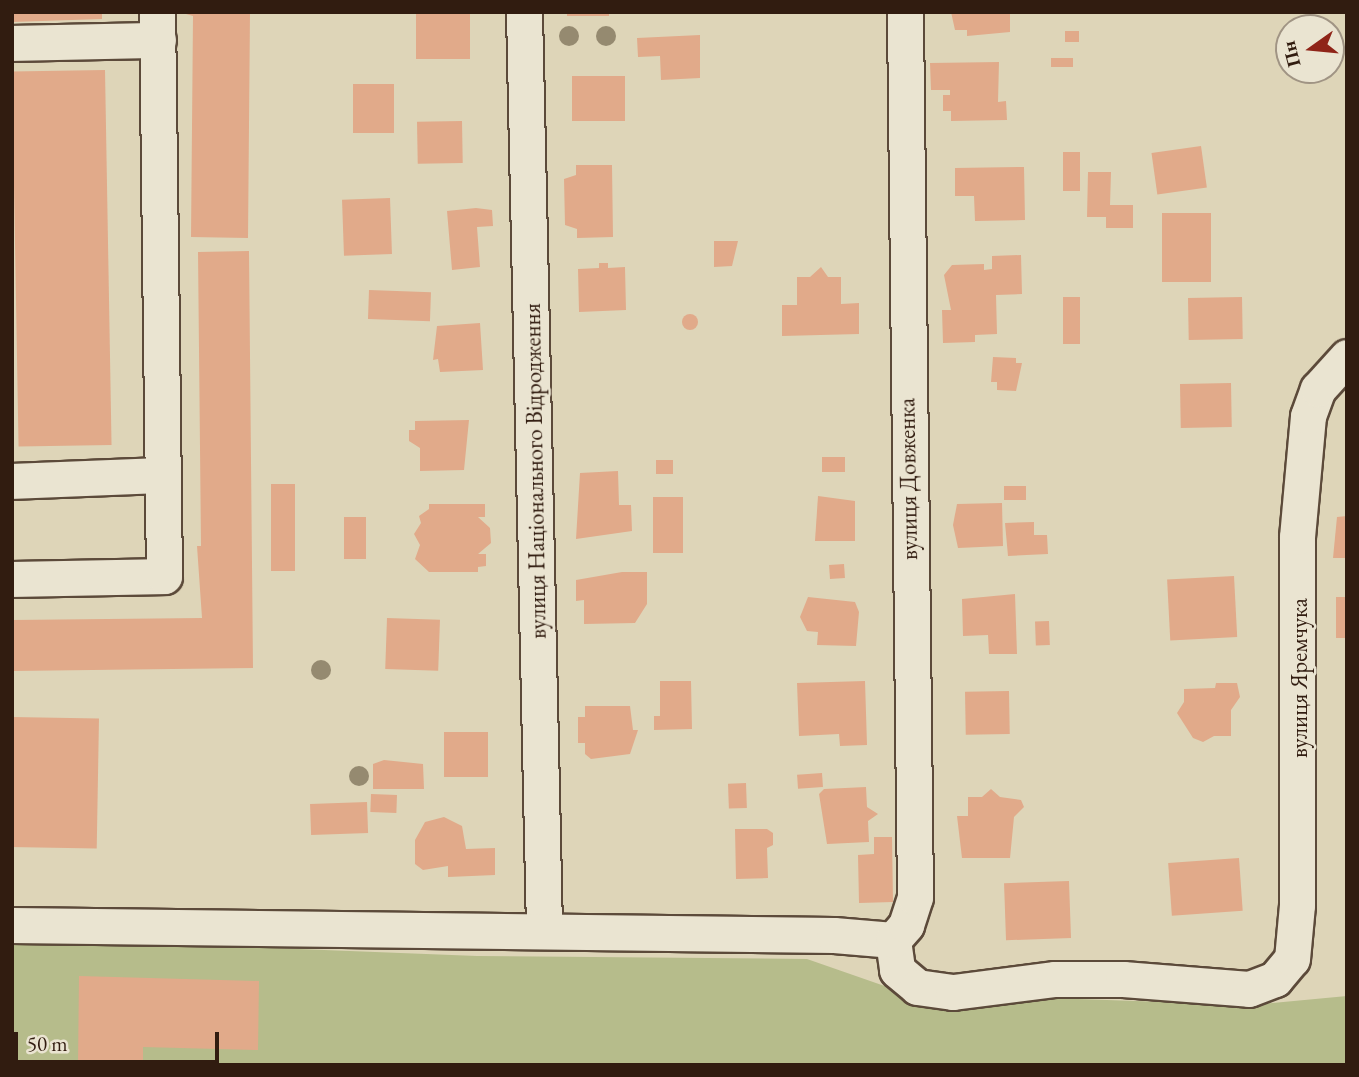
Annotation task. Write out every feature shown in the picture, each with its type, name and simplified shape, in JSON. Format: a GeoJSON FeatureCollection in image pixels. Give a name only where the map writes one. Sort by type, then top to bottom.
{"type":"FeatureCollection","features":[{"type":"Feature","properties":{"kind":"street","name":"вулиця Національного Відродження"},"geometry":{"type":"LineString","coordinates":[[524,12],[544,929]]}},
{"type":"Feature","properties":{"kind":"street","name":"вулиця Довженка"},"geometry":{"type":"LineString","coordinates":[[893,940],[906,925],[915,897],[905,12]]}},
{"type":"Feature","properties":{"kind":"street"},"geometry":{"type":"LineString","coordinates":[[12,43],[157,26],[164,576],[12,579]]}},
{"type":"Feature","properties":{"kind":"street","name":"вулиця Яремчука"},"geometry":{"type":"LineString","coordinates":[[893,940],[897,970],[917,987],[953,992],[1055,979],[1123,979],[1249,989],[1275,979],[1292,959],[1299,821],[1297,537],[1308,416],[1318,389],[1347,357]]}},
{"type":"Feature","properties":{"kind":"street"},"geometry":{"type":"LineString","coordinates":[[12,481],[162,475]]}},
{"type":"Feature","properties":{"kind":"street"},"geometry":{"type":"LineString","coordinates":[[12,925],[544,929],[893,940]]}},
{"type":"Feature","properties":{"kind":"green space"},"geometry":{"type":"Polygon","coordinates":[[[12,938],[477,956],[807,959],[942,1006],[1049,998],[1251,1005],[1347,996],[1347,1065],[12,1065],[12,938]]]}},
{"type":"Feature","properties":{"kind":"building"},"geometry":{"type":"Polygon","coordinates":[[[12,12],[102,12],[102,19],[12,22],[12,12]]]}},
{"type":"Feature","properties":{"kind":"building"},"geometry":{"type":"Polygon","coordinates":[[[179,12],[250,12],[248,238],[191,237],[193,16],[179,12]]]}},
{"type":"Feature","properties":{"kind":"building"},"geometry":{"type":"Polygon","coordinates":[[[416,12],[470,12],[470,59],[416,59],[416,12]]]}},
{"type":"Feature","properties":{"kind":"building"},"geometry":{"type":"Polygon","coordinates":[[[567,12],[609,12],[609,16],[567,16],[567,12]]]}},
{"type":"Feature","properties":{"kind":"building"},"geometry":{"type":"Polygon","coordinates":[[[951,12],[1010,12],[1010,32],[967,36],[967,30],[955,30],[951,12]]]}},
{"type":"Feature","properties":{"kind":"building"},"geometry":{"type":"Polygon","coordinates":[[[1065,31],[1079,31],[1079,42],[1065,42],[1065,31]]]}},
{"type":"Feature","properties":{"kind":"building"},"geometry":{"type":"Polygon","coordinates":[[[700,35],[700,78],[661,80],[660,56],[638,57],[637,38],[700,35]]]}},
{"type":"Feature","properties":{"kind":"building"},"geometry":{"type":"Polygon","coordinates":[[[1051,58],[1073,58],[1073,67],[1051,67],[1051,58]]]}},
{"type":"Feature","properties":{"kind":"building"},"geometry":{"type":"Polygon","coordinates":[[[999,62],[998,102],[1006,101],[1007,120],[951,121],[951,111],[943,111],[943,95],[950,95],[950,90],[931,90],[930,63],[999,62]]]}},
{"type":"Feature","properties":{"kind":"building"},"geometry":{"type":"Polygon","coordinates":[[[105,70],[112,445],[19,447],[12,72],[105,70]]]}},
{"type":"Feature","properties":{"kind":"building"},"geometry":{"type":"Polygon","coordinates":[[[572,76],[625,76],[625,121],[572,121],[572,76]]]}},
{"type":"Feature","properties":{"kind":"building"},"geometry":{"type":"Polygon","coordinates":[[[353,84],[394,84],[394,133],[353,133],[353,84]]]}},
{"type":"Feature","properties":{"kind":"building"},"geometry":{"type":"Polygon","coordinates":[[[462,121],[463,163],[418,164],[417,122],[462,121]]]}},
{"type":"Feature","properties":{"kind":"building"},"geometry":{"type":"Polygon","coordinates":[[[1201,146],[1207,188],[1157,195],[1151,153],[1201,146]]]}},
{"type":"Feature","properties":{"kind":"building"},"geometry":{"type":"Polygon","coordinates":[[[1063,152],[1080,152],[1080,191],[1063,191],[1063,152]]]}},
{"type":"Feature","properties":{"kind":"building"},"geometry":{"type":"Polygon","coordinates":[[[576,165],[612,165],[613,237],[577,238],[577,229],[565,225],[564,179],[576,175],[576,165]]]}},
{"type":"Feature","properties":{"kind":"building"},"geometry":{"type":"Polygon","coordinates":[[[1024,167],[1025,220],[975,221],[974,196],[955,196],[955,168],[1024,167]]]}},
{"type":"Feature","properties":{"kind":"building"},"geometry":{"type":"Polygon","coordinates":[[[1088,172],[1111,172],[1110,205],[1133,205],[1133,228],[1106,228],[1106,217],[1087,217],[1088,172]]]}},
{"type":"Feature","properties":{"kind":"building"},"geometry":{"type":"Polygon","coordinates":[[[390,198],[392,254],[344,256],[342,200],[390,198]]]}},
{"type":"Feature","properties":{"kind":"building"},"geometry":{"type":"Polygon","coordinates":[[[476,208],[492,210],[493,226],[477,227],[480,267],[452,270],[447,211],[476,208]]]}},
{"type":"Feature","properties":{"kind":"building"},"geometry":{"type":"Polygon","coordinates":[[[1162,213],[1211,213],[1211,282],[1162,282],[1162,213]]]}},
{"type":"Feature","properties":{"kind":"building"},"geometry":{"type":"Polygon","coordinates":[[[714,241],[738,241],[732,266],[714,267],[714,241]]]}},
{"type":"Feature","properties":{"kind":"building"},"geometry":{"type":"Polygon","coordinates":[[[249,251],[253,668],[12,671],[12,620],[202,618],[197,546],[201,546],[198,252],[249,251]]]}},
{"type":"Feature","properties":{"kind":"building"},"geometry":{"type":"Polygon","coordinates":[[[1021,255],[1022,294],[996,295],[997,334],[975,335],[975,342],[943,343],[942,310],[951,310],[944,275],[952,265],[984,264],[984,270],[992,269],[992,256],[1021,255]]]}},
{"type":"Feature","properties":{"kind":"building"},"geometry":{"type":"Polygon","coordinates":[[[599,263],[608,263],[608,268],[625,267],[626,310],[579,312],[578,269],[599,268],[599,263]]]}},
{"type":"Feature","properties":{"kind":"building"},"geometry":{"type":"Polygon","coordinates":[[[821,267],[828,277],[841,277],[841,304],[859,303],[859,334],[782,336],[782,305],[797,305],[797,277],[810,277],[821,267]]]}},
{"type":"Feature","properties":{"kind":"building"},"geometry":{"type":"Polygon","coordinates":[[[369,290],[431,292],[430,321],[368,319],[369,290]]]}},
{"type":"Feature","properties":{"kind":"building"},"geometry":{"type":"Polygon","coordinates":[[[1063,297],[1080,297],[1080,344],[1063,344],[1063,297]]]}},
{"type":"Feature","properties":{"kind":"building"},"geometry":{"type":"Polygon","coordinates":[[[1242,297],[1243,339],[1189,340],[1188,298],[1242,297]]]}},
{"type":"Feature","properties":{"kind":"building"},"geometry":{"type":"Polygon","coordinates":[[[687,314],[693,314],[698,322],[696,328],[687,330],[682,325],[682,319],[687,314]]]}},
{"type":"Feature","properties":{"kind":"building"},"geometry":{"type":"Polygon","coordinates":[[[480,323],[483,370],[440,372],[438,359],[433,360],[437,326],[480,323]]]}},
{"type":"Feature","properties":{"kind":"building"},"geometry":{"type":"Polygon","coordinates":[[[993,357],[1016,358],[1016,363],[1022,363],[1016,391],[997,390],[997,382],[991,382],[993,357]]]}},
{"type":"Feature","properties":{"kind":"building"},"geometry":{"type":"Polygon","coordinates":[[[1231,383],[1232,427],[1181,428],[1180,384],[1231,383]]]}},
{"type":"Feature","properties":{"kind":"building"},"geometry":{"type":"Polygon","coordinates":[[[469,420],[464,470],[420,471],[420,448],[409,441],[409,430],[415,430],[415,421],[469,420]]]}},
{"type":"Feature","properties":{"kind":"building"},"geometry":{"type":"Polygon","coordinates":[[[822,457],[845,457],[845,472],[822,472],[822,457]]]}},
{"type":"Feature","properties":{"kind":"building"},"geometry":{"type":"Polygon","coordinates":[[[656,460],[673,460],[673,474],[656,474],[656,460]]]}},
{"type":"Feature","properties":{"kind":"building"},"geometry":{"type":"Polygon","coordinates":[[[618,471],[619,505],[631,505],[632,531],[576,539],[580,473],[618,471]]]}},
{"type":"Feature","properties":{"kind":"building"},"geometry":{"type":"Polygon","coordinates":[[[271,484],[295,484],[295,571],[271,571],[271,484]]]}},
{"type":"Feature","properties":{"kind":"building"},"geometry":{"type":"Polygon","coordinates":[[[1004,486],[1026,486],[1026,500],[1004,500],[1004,486]]]}},
{"type":"Feature","properties":{"kind":"building"},"geometry":{"type":"Polygon","coordinates":[[[818,496],[855,501],[855,541],[815,541],[818,496]]]}},
{"type":"Feature","properties":{"kind":"building"},"geometry":{"type":"Polygon","coordinates":[[[653,497],[683,497],[683,553],[653,553],[653,497]]]}},
{"type":"Feature","properties":{"kind":"building"},"geometry":{"type":"Polygon","coordinates":[[[1002,503],[1003,546],[958,548],[953,525],[957,504],[1002,503]]]}},
{"type":"Feature","properties":{"kind":"building"},"geometry":{"type":"Polygon","coordinates":[[[429,504],[485,504],[485,517],[478,517],[490,528],[491,543],[478,554],[486,554],[486,566],[478,567],[478,572],[429,572],[415,559],[420,545],[414,534],[421,523],[419,516],[429,509],[429,504]]]}},
{"type":"Feature","properties":{"kind":"building"},"geometry":{"type":"Polygon","coordinates":[[[1347,516],[1347,558],[1333,558],[1337,517],[1347,516]]]}},
{"type":"Feature","properties":{"kind":"building"},"geometry":{"type":"Polygon","coordinates":[[[344,517],[366,517],[366,559],[344,559],[344,517]]]}},
{"type":"Feature","properties":{"kind":"building"},"geometry":{"type":"Polygon","coordinates":[[[1034,522],[1034,535],[1047,535],[1048,554],[1008,556],[1005,523],[1034,522]]]}},
{"type":"Feature","properties":{"kind":"building"},"geometry":{"type":"Polygon","coordinates":[[[844,564],[845,578],[830,579],[829,565],[844,564]]]}},
{"type":"Feature","properties":{"kind":"building"},"geometry":{"type":"Polygon","coordinates":[[[622,572],[647,572],[647,604],[635,623],[584,624],[584,600],[576,601],[576,580],[622,572]]]}},
{"type":"Feature","properties":{"kind":"building"},"geometry":{"type":"Polygon","coordinates":[[[1234,576],[1237,637],[1170,640],[1167,580],[1234,576]]]}},
{"type":"Feature","properties":{"kind":"building"},"geometry":{"type":"Polygon","coordinates":[[[1015,594],[1017,654],[989,654],[988,635],[963,636],[962,599],[1015,594]]]}},
{"type":"Feature","properties":{"kind":"building"},"geometry":{"type":"Polygon","coordinates":[[[808,597],[855,602],[859,612],[856,646],[817,645],[818,632],[807,631],[800,617],[808,597]]]}},
{"type":"Feature","properties":{"kind":"building"},"geometry":{"type":"Polygon","coordinates":[[[1336,597],[1347,597],[1347,638],[1336,638],[1336,597]]]}},
{"type":"Feature","properties":{"kind":"building"},"geometry":{"type":"Polygon","coordinates":[[[387,618],[440,620],[438,671],[385,669],[387,618]]]}},
{"type":"Feature","properties":{"kind":"building"},"geometry":{"type":"Polygon","coordinates":[[[1035,621],[1049,621],[1050,645],[1036,645],[1035,621]]]}},
{"type":"Feature","properties":{"kind":"building"},"geometry":{"type":"Polygon","coordinates":[[[660,681],[691,681],[692,729],[654,730],[654,716],[660,716],[660,681]]]}},
{"type":"Feature","properties":{"kind":"building"},"geometry":{"type":"Polygon","coordinates":[[[865,681],[867,745],[840,746],[839,734],[799,736],[797,683],[865,681]]]}},
{"type":"Feature","properties":{"kind":"building"},"geometry":{"type":"Polygon","coordinates":[[[1216,683],[1237,683],[1240,697],[1231,710],[1231,736],[1214,736],[1203,742],[1193,738],[1177,713],[1184,702],[1184,689],[1215,688],[1216,683]]]}},
{"type":"Feature","properties":{"kind":"building"},"geometry":{"type":"Polygon","coordinates":[[[1009,691],[1010,734],[966,735],[965,692],[1009,691]]]}},
{"type":"Feature","properties":{"kind":"building"},"geometry":{"type":"Polygon","coordinates":[[[585,706],[630,706],[633,730],[638,730],[630,754],[591,759],[585,754],[585,743],[578,743],[578,717],[585,717],[585,706]]]}},
{"type":"Feature","properties":{"kind":"building"},"geometry":{"type":"Polygon","coordinates":[[[12,717],[99,719],[97,848],[12,847],[12,717]]]}},
{"type":"Feature","properties":{"kind":"building"},"geometry":{"type":"Polygon","coordinates":[[[444,732],[488,732],[488,777],[444,777],[444,732]]]}},
{"type":"Feature","properties":{"kind":"building"},"geometry":{"type":"Polygon","coordinates":[[[384,760],[423,764],[424,789],[373,789],[373,764],[384,760]]]}},
{"type":"Feature","properties":{"kind":"building"},"geometry":{"type":"Polygon","coordinates":[[[822,773],[823,787],[798,789],[797,775],[822,773]]]}},
{"type":"Feature","properties":{"kind":"building"},"geometry":{"type":"Polygon","coordinates":[[[746,783],[747,808],[729,809],[728,784],[746,783]]]}},
{"type":"Feature","properties":{"kind":"building"},"geometry":{"type":"Polygon","coordinates":[[[866,787],[867,807],[878,814],[868,821],[869,842],[827,844],[819,794],[824,789],[866,787]]]}},
{"type":"Feature","properties":{"kind":"building"},"geometry":{"type":"Polygon","coordinates":[[[991,789],[1000,797],[1021,800],[1024,807],[1014,817],[1010,858],[962,858],[957,816],[968,816],[968,797],[982,797],[991,789]]]}},
{"type":"Feature","properties":{"kind":"building"},"geometry":{"type":"Polygon","coordinates":[[[371,794],[397,795],[396,813],[370,812],[371,794]]]}},
{"type":"Feature","properties":{"kind":"building"},"geometry":{"type":"Polygon","coordinates":[[[367,802],[368,833],[311,835],[310,804],[367,802]]]}},
{"type":"Feature","properties":{"kind":"building"},"geometry":{"type":"Polygon","coordinates":[[[444,817],[462,826],[466,849],[495,848],[495,875],[448,877],[448,866],[423,870],[415,864],[415,840],[425,822],[444,817]]]}},
{"type":"Feature","properties":{"kind":"building"},"geometry":{"type":"Polygon","coordinates":[[[735,829],[767,829],[773,833],[773,845],[767,848],[768,878],[736,879],[735,829]]]}},
{"type":"Feature","properties":{"kind":"building"},"geometry":{"type":"Polygon","coordinates":[[[874,837],[892,837],[893,902],[859,903],[858,855],[874,854],[874,837]]]}},
{"type":"Feature","properties":{"kind":"building"},"geometry":{"type":"Polygon","coordinates":[[[1239,858],[1243,911],[1172,916],[1168,863],[1239,858]]]}},
{"type":"Feature","properties":{"kind":"building"},"geometry":{"type":"Polygon","coordinates":[[[1069,881],[1071,938],[1006,940],[1004,883],[1069,881]]]}},
{"type":"Feature","properties":{"kind":"building"},"geometry":{"type":"Polygon","coordinates":[[[79,976],[259,981],[258,1050],[143,1047],[143,1065],[78,1065],[79,976]]]}}]}
